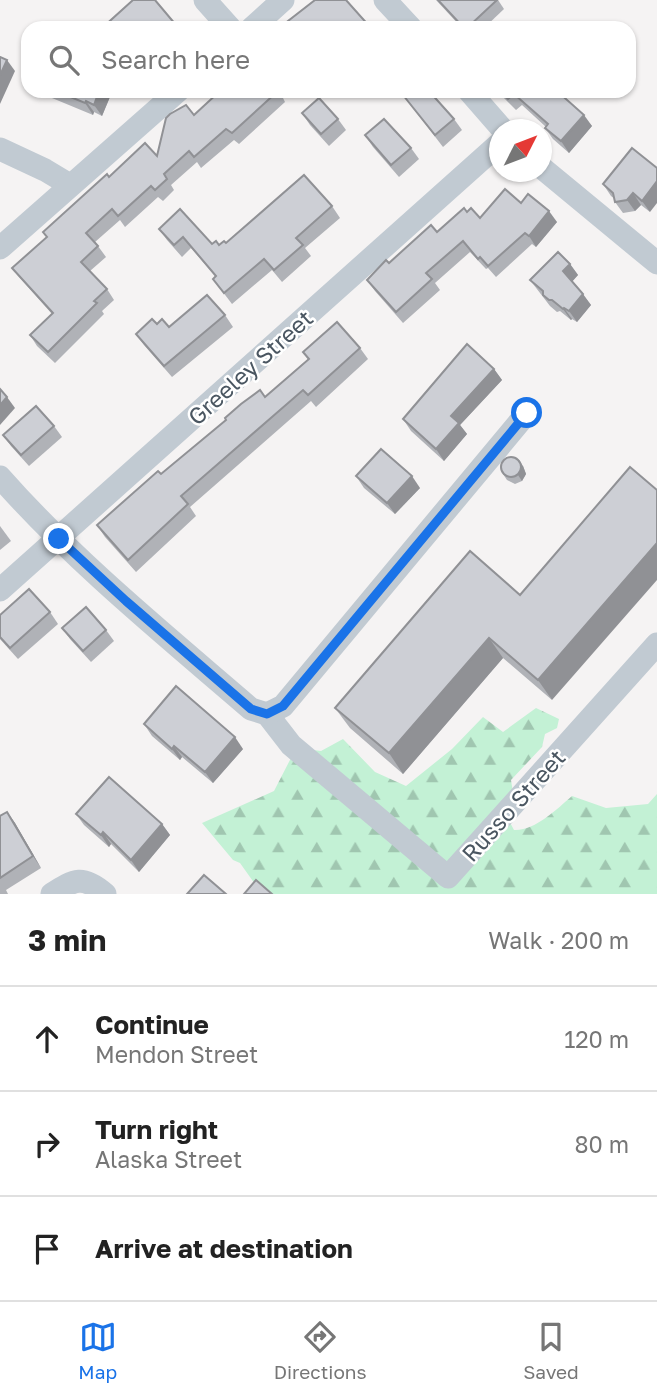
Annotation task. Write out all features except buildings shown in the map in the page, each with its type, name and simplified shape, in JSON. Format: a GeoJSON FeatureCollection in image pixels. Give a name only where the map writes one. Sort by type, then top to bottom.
{"type":"FeatureCollection","features":[{"type":"Feature","properties":{"kind":"street"},"geometry":{"type":"LineString","coordinates":[[205,0],[224,21]]}},
{"type":"Feature","properties":{"kind":"street"},"geometry":{"type":"LineString","coordinates":[[260,21],[283,0]]}},
{"type":"Feature","properties":{"kind":"street"},"geometry":{"type":"LineString","coordinates":[[385,0],[404,21]]}},
{"type":"Feature","properties":{"kind":"street"},"geometry":{"type":"LineString","coordinates":[[0,248],[170,98]]}},
{"type":"Feature","properties":{"kind":"street"},"geometry":{"type":"LineString","coordinates":[[475,98],[493,119]]}},
{"type":"Feature","properties":{"kind":"street"},"geometry":{"type":"LineString","coordinates":[[0,149],[70,184]]}},
{"type":"Feature","properties":{"kind":"street","name":"Greeley Street"},"geometry":{"type":"LineString","coordinates":[[0,590],[489,152]]}},
{"type":"Feature","properties":{"kind":"street"},"geometry":{"type":"LineString","coordinates":[[552,178],[657,262]]}},
{"type":"Feature","properties":{"kind":"street"},"geometry":{"type":"LineString","coordinates":[[0,477],[34,515],[126,601],[251,709],[267,714],[283,706],[527,413]]}},
{"type":"Feature","properties":{"kind":"street","name":"Russo Street"},"geometry":{"type":"LineString","coordinates":[[267,714],[291,745],[449,877],[657,644]]}},
{"type":"Feature","properties":{"kind":"street"},"geometry":{"type":"LineString","coordinates":[[52,894],[72,882],[82,880],[105,894]]}},
{"type":"Feature","properties":{"kind":"green space"},"geometry":{"type":"Polygon","coordinates":[[[536,708],[559,719],[557,728],[545,734],[542,747],[511,780],[514,799],[505,813],[514,830],[538,823],[572,796],[606,808],[648,804],[657,794],[657,894],[262,894],[240,863],[233,860],[202,823],[274,791],[291,758],[313,750],[321,751],[343,739],[375,772],[406,786],[452,749],[483,717],[503,732],[536,708]]]}},
{"type":"Feature","properties":{"kind":"route"},"geometry":{"type":"LineString","coordinates":[[59,539],[251,709],[267,714],[283,706],[527,413]]}}]}
